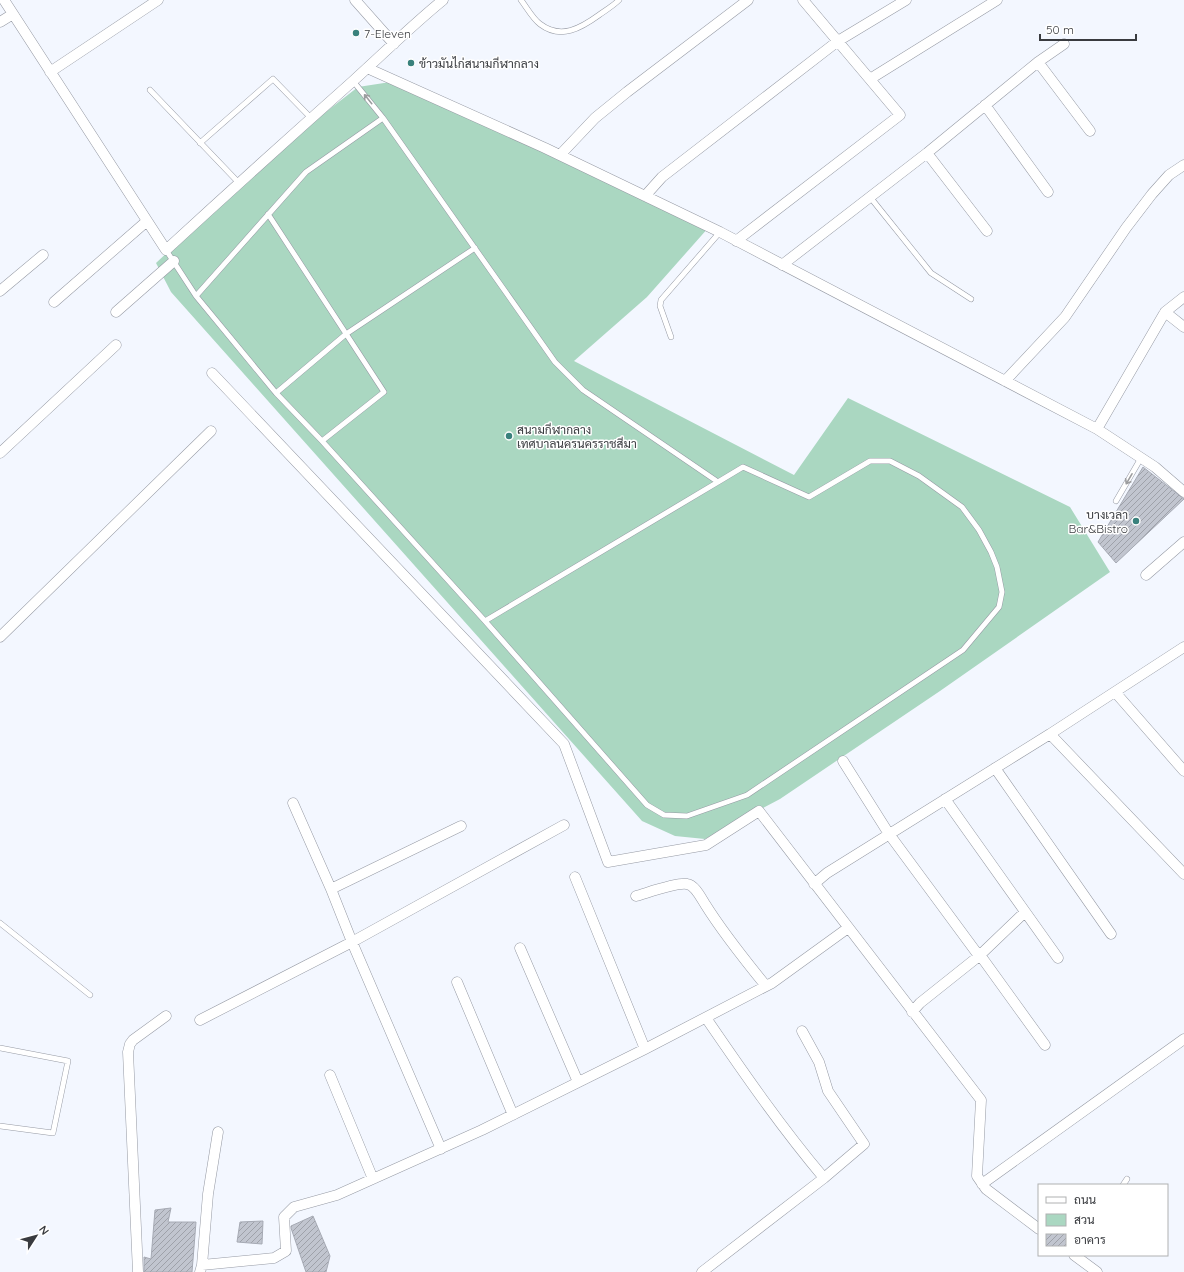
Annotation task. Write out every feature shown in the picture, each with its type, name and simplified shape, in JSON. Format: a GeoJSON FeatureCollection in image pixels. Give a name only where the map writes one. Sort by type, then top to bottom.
{"type":"FeatureCollection","features":[{"type":"Feature","properties":{"kind":"street"},"geometry":{"type":"LineString","coordinates":[[4,0],[166,250],[423,16],[443,0]]}},
{"type":"Feature","properties":{"kind":"street"},"geometry":{"type":"LineString","coordinates":[[50,72],[158,0]]}},
{"type":"Feature","properties":{"kind":"street"},"geometry":{"type":"LineString","coordinates":[[355,0],[394,44]]}},
{"type":"Feature","properties":{"kind":"street"},"geometry":{"type":"LineString","coordinates":[[560,155],[595,118],[748,0]]}},
{"type":"Feature","properties":{"kind":"street"},"geometry":{"type":"LineString","coordinates":[[736,241],[900,115],[803,0]]}},
{"type":"Feature","properties":{"kind":"street"},"geometry":{"type":"LineString","coordinates":[[645,196],[662,177],[838,41],[906,0]]}},
{"type":"Feature","properties":{"kind":"street"},"geometry":{"type":"LineString","coordinates":[[870,79],[997,0]]}},
{"type":"Feature","properties":{"kind":"street"},"geometry":{"type":"LineString","coordinates":[[0,22],[13,14]]}},
{"type":"Feature","properties":{"kind":"street"},"geometry":{"type":"LineString","coordinates":[[782,265],[927,153],[1038,62],[1064,44]]}},
{"type":"Feature","properties":{"kind":"street"},"geometry":{"type":"LineString","coordinates":[[1038,62],[1090,131]]}},
{"type":"Feature","properties":{"kind":"street"},"geometry":{"type":"LineString","coordinates":[[367,68],[560,155],[720,232],[1097,429],[1155,467],[1184,492]]}},
{"type":"Feature","properties":{"kind":"street"},"geometry":{"type":"LineString","coordinates":[[985,105],[1048,192]]}},
{"type":"Feature","properties":{"kind":"street"},"geometry":{"type":"LineString","coordinates":[[927,153],[987,231]]}},
{"type":"Feature","properties":{"kind":"street"},"geometry":{"type":"LineString","coordinates":[[1005,381],[1065,318],[1126,228],[1152,194],[1169,175],[1184,165]]}},
{"type":"Feature","properties":{"kind":"street"},"geometry":{"type":"LineString","coordinates":[[54,302],[147,221]]}},
{"type":"Feature","properties":{"kind":"street"},"geometry":{"type":"LineString","coordinates":[[0,291],[43,255]]}},
{"type":"Feature","properties":{"kind":"street"},"geometry":{"type":"LineString","coordinates":[[116,312],[174,261]]}},
{"type":"Feature","properties":{"kind":"street"},"geometry":{"type":"LineString","coordinates":[[1097,429],[1166,312],[1184,297]]}},
{"type":"Feature","properties":{"kind":"street"},"geometry":{"type":"LineString","coordinates":[[1166,312],[1184,327]]}},
{"type":"Feature","properties":{"kind":"street"},"geometry":{"type":"LineString","coordinates":[[0,453],[116,345]]}},
{"type":"Feature","properties":{"kind":"street"},"geometry":{"type":"LineString","coordinates":[[212,373],[564,744],[608,862],[706,845],[759,811],[981,1100],[978,1176],[986,1189],[1038,1228]]}},
{"type":"Feature","properties":{"kind":"street"},"geometry":{"type":"LineString","coordinates":[[0,637],[211,431]]}},
{"type":"Feature","properties":{"kind":"street"},"geometry":{"type":"LineString","coordinates":[[1146,575],[1184,542]]}},
{"type":"Feature","properties":{"kind":"street"},"geometry":{"type":"LineString","coordinates":[[814,884],[827,873],[1050,734],[1184,647]]}},
{"type":"Feature","properties":{"kind":"street"},"geometry":{"type":"LineString","coordinates":[[1115,692],[1184,770]]}},
{"type":"Feature","properties":{"kind":"street"},"geometry":{"type":"LineString","coordinates":[[1050,734],[1184,874]]}},
{"type":"Feature","properties":{"kind":"street"},"geometry":{"type":"LineString","coordinates":[[842,761],[889,834],[1045,1045]]}},
{"type":"Feature","properties":{"kind":"street"},"geometry":{"type":"LineString","coordinates":[[995,768],[1111,934]]}},
{"type":"Feature","properties":{"kind":"street"},"geometry":{"type":"LineString","coordinates":[[945,799],[1058,958]]}},
{"type":"Feature","properties":{"kind":"street"},"geometry":{"type":"LineString","coordinates":[[293,803],[441,1149]]}},
{"type":"Feature","properties":{"kind":"street"},"geometry":{"type":"LineString","coordinates":[[200,1020],[352,942],[564,825]]}},
{"type":"Feature","properties":{"kind":"street"},"geometry":{"type":"LineString","coordinates":[[331,889],[461,826]]}},
{"type":"Feature","properties":{"kind":"street"},"geometry":{"type":"LineString","coordinates":[[574,877],[645,1049]]}},
{"type":"Feature","properties":{"kind":"street"},"geometry":{"type":"LineString","coordinates":[[636,896],[673,886],[686,884],[690,885],[699,894],[718,925],[766,986]]}},
{"type":"Feature","properties":{"kind":"street"},"geometry":{"type":"LineString","coordinates":[[912,1012],[920,1003],[980,956],[1025,912]]}},
{"type":"Feature","properties":{"kind":"street"},"geometry":{"type":"LineString","coordinates":[[218,1132],[208,1194],[201,1269],[274,1258],[286,1251],[284,1217],[294,1207],[337,1195],[441,1149],[645,1049],[766,986],[848,928]]}},
{"type":"Feature","properties":{"kind":"street"},"geometry":{"type":"LineString","coordinates":[[520,948],[578,1082]]}},
{"type":"Feature","properties":{"kind":"street"},"geometry":{"type":"LineString","coordinates":[[457,982],[513,1115]]}},
{"type":"Feature","properties":{"kind":"street"},"geometry":{"type":"LineString","coordinates":[[138,1272],[128,1052],[130,1044],[133,1040],[166,1016]]}},
{"type":"Feature","properties":{"kind":"street"},"geometry":{"type":"LineString","coordinates":[[706,1018],[764,1101],[799,1148],[824,1178]]}},
{"type":"Feature","properties":{"kind":"street"},"geometry":{"type":"LineString","coordinates":[[702,1272],[824,1178],[864,1144],[828,1091],[819,1062],[802,1031]]}},
{"type":"Feature","properties":{"kind":"street"},"geometry":{"type":"LineString","coordinates":[[982,1184],[1184,1039]]}},
{"type":"Feature","properties":{"kind":"street"},"geometry":{"type":"LineString","coordinates":[[330,1075],[373,1179]]}},
{"type":"Feature","properties":{"kind":"street"},"geometry":{"type":"LineString","coordinates":[[1075,1256],[1097,1272]]}},
{"type":"Feature","properties":{"kind":"lane"},"geometry":{"type":"LineString","coordinates":[[521,0],[539,23],[556,32],[568,32],[586,25],[619,0]]}},
{"type":"Feature","properties":{"kind":"lane"},"geometry":{"type":"LineString","coordinates":[[200,143],[273,79],[311,118]]}},
{"type":"Feature","properties":{"kind":"lane"},"geometry":{"type":"LineString","coordinates":[[353,81],[383,118],[555,362],[583,390],[718,482]]}},
{"type":"Feature","properties":{"kind":"lane"},"geometry":{"type":"LineString","coordinates":[[150,90],[239,183]]}},
{"type":"Feature","properties":{"kind":"lane"},"geometry":{"type":"LineString","coordinates":[[196,296],[306,172],[383,118]]}},
{"type":"Feature","properties":{"kind":"lane"},"geometry":{"type":"LineString","coordinates":[[870,197],[931,273],[971,299]]}},
{"type":"Feature","properties":{"kind":"lane"},"geometry":{"type":"LineString","coordinates":[[268,214],[384,392],[322,441]]}},
{"type":"Feature","properties":{"kind":"lane"},"geometry":{"type":"LineString","coordinates":[[671,337],[660,306],[660,300],[720,232]]}},
{"type":"Feature","properties":{"kind":"lane"},"geometry":{"type":"LineString","coordinates":[[276,393],[346,334],[475,248]]}},
{"type":"Feature","properties":{"kind":"lane"},"geometry":{"type":"LineString","coordinates":[[166,250],[196,296],[276,393],[322,441],[485,621],[648,804],[664,815],[687,816],[747,795],[964,650],[999,607],[1002,592],[997,567],[992,552],[979,530],[962,507],[919,476],[890,461],[870,461],[809,497],[743,467],[485,621]]}},
{"type":"Feature","properties":{"kind":"lane"},"geometry":{"type":"LineString","coordinates":[[1116,501],[1141,458]]}},
{"type":"Feature","properties":{"kind":"lane"},"geometry":{"type":"LineString","coordinates":[[0,923],[90,995]]}},
{"type":"Feature","properties":{"kind":"lane"},"geometry":{"type":"LineString","coordinates":[[0,1048],[68,1061],[53,1133],[0,1126]]}},
{"type":"Feature","properties":{"kind":"lane"},"geometry":{"type":"LineString","coordinates":[[1124,1184],[1127,1179]]}},
{"type":"Feature","properties":{"kind":"green space","name":"สนามกีฬากลาง เทศบาลนครนครราชสีมา"},"geometry":{"type":"Polygon","coordinates":[[[397,81],[709,227],[647,297],[574,361],[794,475],[848,398],[1070,507],[1110,572],[940,691],[780,799],[705,839],[675,836],[642,821],[171,292],[156,263],[273,153],[358,87],[397,81]]]}},
{"type":"Feature","properties":{"kind":"building","name":"บางเวลา Bar&Bistro"},"geometry":{"type":"Polygon","coordinates":[[[1143,467],[1184,499],[1116,563],[1098,542],[1143,467]]]}},
{"type":"Feature","properties":{"kind":"building"},"geometry":{"type":"Polygon","coordinates":[[[171,1208],[168,1222],[196,1222],[192,1272],[144,1272],[144,1257],[151,1259],[155,1210],[171,1208]]]}},
{"type":"Feature","properties":{"kind":"building"},"geometry":{"type":"Polygon","coordinates":[[[313,1216],[330,1256],[326,1272],[306,1272],[291,1228],[291,1226],[313,1216]]]}},
{"type":"Feature","properties":{"kind":"building"},"geometry":{"type":"Polygon","coordinates":[[[263,1221],[262,1244],[237,1242],[240,1222],[263,1221]]]}},
{"type":"Feature","properties":{"kind":"place","name":"7-Eleven"},"geometry":{"type":"Point","coordinates":[356,33]}},
{"type":"Feature","properties":{"kind":"place","name":"ข้าวมันไก่สนามกีฬากลาง"},"geometry":{"type":"Point","coordinates":[411,63]}},
{"type":"Feature","properties":{"kind":"place","name":"สนามกีฬากลาง เทศบาลนครนครราชสีมา"},"geometry":{"type":"Point","coordinates":[509,436]}},
{"type":"Feature","properties":{"kind":"place","name":"บางเวลา Bar&Bistro"},"geometry":{"type":"Point","coordinates":[1136,521]}}]}
